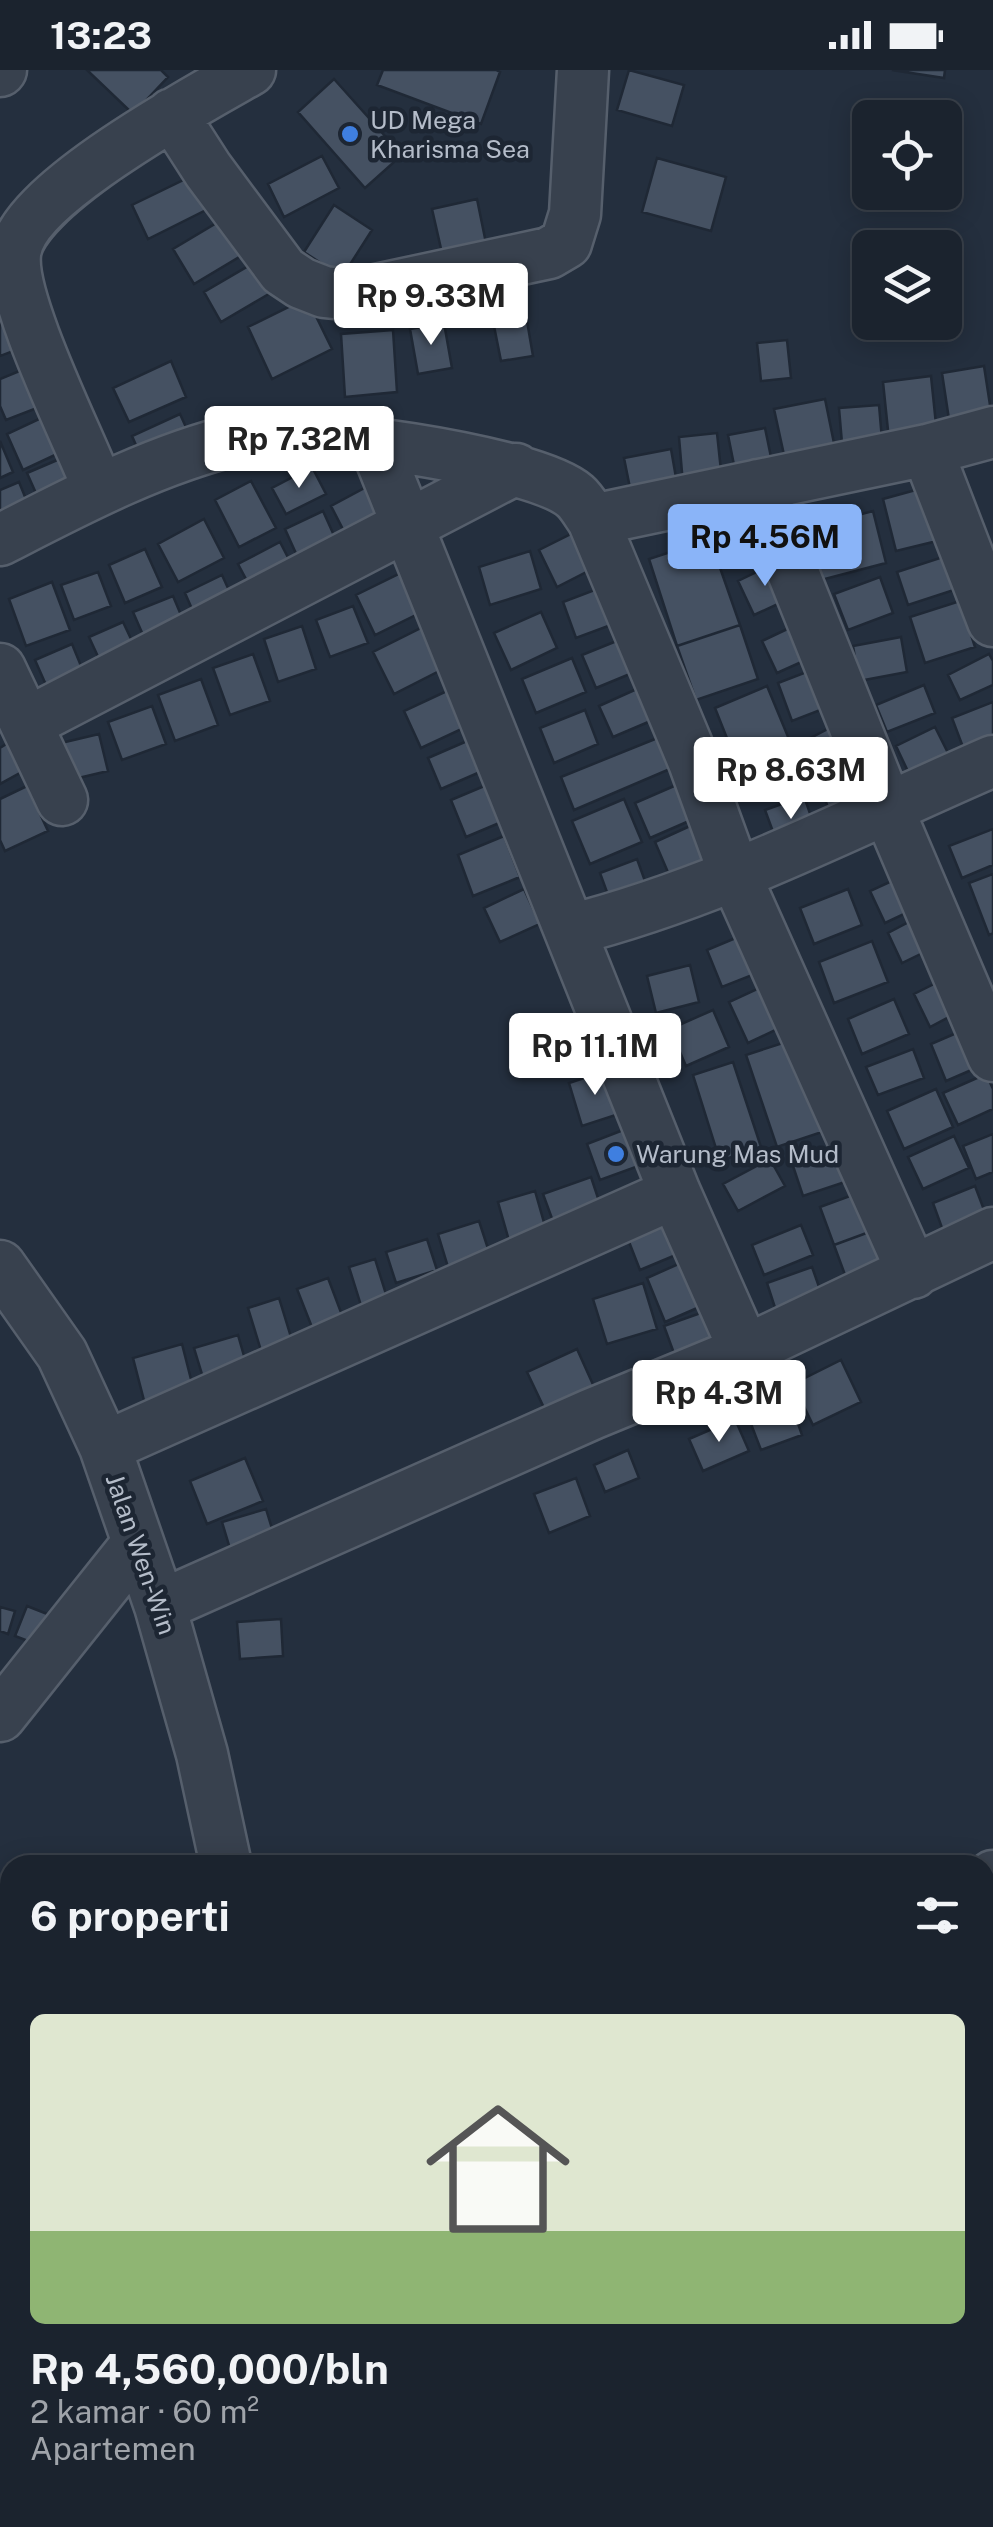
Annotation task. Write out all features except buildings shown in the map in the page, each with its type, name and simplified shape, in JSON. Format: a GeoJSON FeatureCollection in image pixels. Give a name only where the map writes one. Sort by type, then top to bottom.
{"type":"FeatureCollection","features":[{"type":"Feature","properties":{"kind":"street"},"geometry":{"type":"LineString","coordinates":[[100,490],[21,297],[15,250],[26,226],[99,160],[250,70]]}},
{"type":"Feature","properties":{"kind":"street"},"geometry":{"type":"LineString","coordinates":[[172,114],[208,170],[283,270],[324,292],[353,295],[548,253],[566,242],[575,214],[582,70]]}},
{"type":"Feature","properties":{"kind":"street"},"geometry":{"type":"LineString","coordinates":[[593,520],[927,450],[993,432]]}},
{"type":"Feature","properties":{"kind":"street"},"geometry":{"type":"LineString","coordinates":[[0,540],[100,490],[242,438],[291,437],[374,444],[516,469],[576,496],[593,520],[694,762],[735,875],[913,1273]]}},
{"type":"Feature","properties":{"kind":"street"},"geometry":{"type":"LineString","coordinates":[[374,444],[674,1193],[745,1351]]}},
{"type":"Feature","properties":{"kind":"street"},"geometry":{"type":"LineString","coordinates":[[927,450],[993,621]]}},
{"type":"Feature","properties":{"kind":"street"},"geometry":{"type":"LineString","coordinates":[[27,723],[516,469]]}},
{"type":"Feature","properties":{"kind":"street"},"geometry":{"type":"LineString","coordinates":[[758,485],[886,807],[993,1056]]}},
{"type":"Feature","properties":{"kind":"street"},"geometry":{"type":"LineString","coordinates":[[0,669],[62,800]]}},
{"type":"Feature","properties":{"kind":"street"},"geometry":{"type":"LineString","coordinates":[[570,930],[615,919],[735,875],[993,761]]}},
{"type":"Feature","properties":{"kind":"street"},"geometry":{"type":"LineString","coordinates":[[105,1447],[674,1193]]}},
{"type":"Feature","properties":{"kind":"street"},"geometry":{"type":"LineString","coordinates":[[160,1606],[592,1414],[745,1351],[993,1233]]}},
{"type":"Feature","properties":{"kind":"street","name":"Jalan Wen-Win"},"geometry":{"type":"LineString","coordinates":[[0,1266],[62,1354],[105,1447],[160,1606],[202,1754],[224,1855]]}},
{"type":"Feature","properties":{"kind":"street"},"geometry":{"type":"LineString","coordinates":[[0,1716],[138,1543]]}},
{"type":"Feature","properties":{"kind":"place","name":"UD Mega Kharisma Sea"},"geometry":{"type":"Point","coordinates":[350,134]}},
{"type":"Feature","properties":{"kind":"place","name":"Warung Mas Mud"},"geometry":{"type":"Point","coordinates":[616,1154]}}]}
